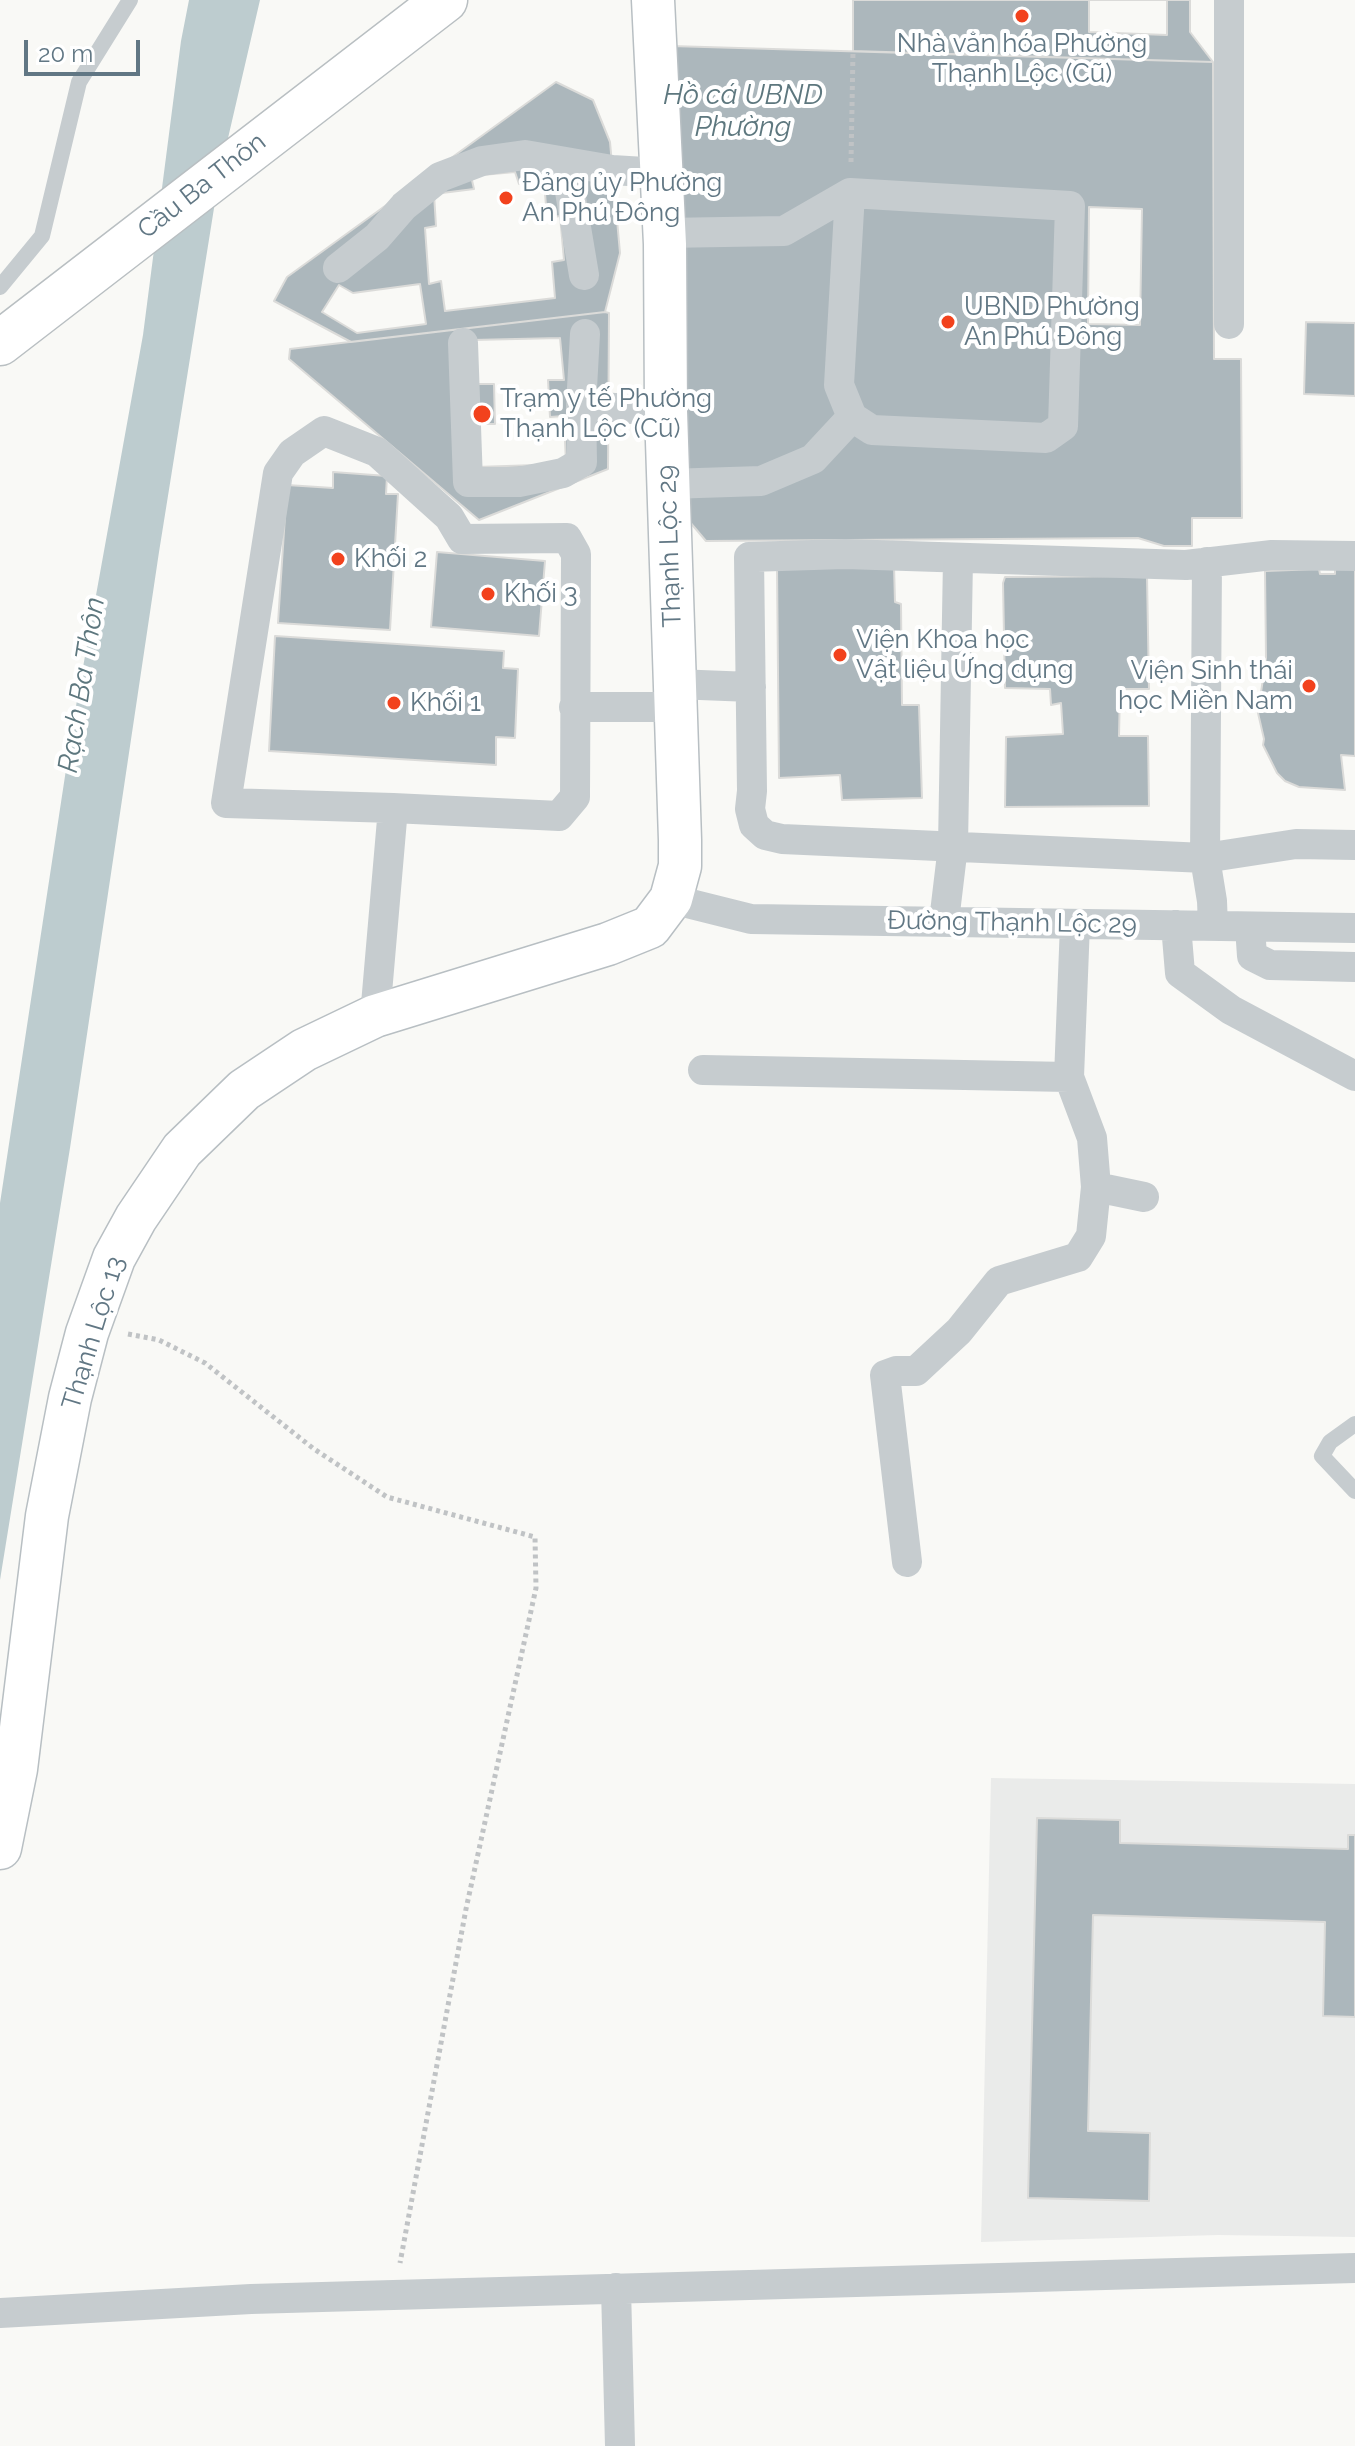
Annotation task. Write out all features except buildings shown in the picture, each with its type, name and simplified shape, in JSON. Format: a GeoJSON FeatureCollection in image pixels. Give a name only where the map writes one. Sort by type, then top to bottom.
{"type":"FeatureCollection","features":[{"type":"Feature","properties":{"kind":"main road","name":"Cầu Ba Thôn"},"geometry":{"type":"LineString","coordinates":[[0,343],[445,0]]}},
{"type":"Feature","properties":{"kind":"street","name":"Thạnh Lộc 29"},"geometry":{"type":"LineString","coordinates":[[653,0],[664,233],[666,411],[680,866],[671,899]]}},
{"type":"Feature","properties":{"kind":"street"},"geometry":{"type":"LineString","coordinates":[[1229,0],[1229,324]]}},
{"type":"Feature","properties":{"kind":"street"},"geometry":{"type":"LineString","coordinates":[[338,268],[377,237],[404,206],[440,177],[482,161],[525,155],[612,170],[661,173]]}},
{"type":"Feature","properties":{"kind":"street"},"geometry":{"type":"LineString","coordinates":[[565,162],[584,275]]}},
{"type":"Feature","properties":{"kind":"street"},"geometry":{"type":"LineString","coordinates":[[664,233],[784,231],[850,193],[1070,206],[1063,426],[1046,438],[872,430],[852,417],[839,385],[850,193]]}},
{"type":"Feature","properties":{"kind":"street"},"geometry":{"type":"LineString","coordinates":[[463,343],[468,482],[519,482],[563,473],[582,462],[585,334]]}},
{"type":"Feature","properties":{"kind":"street"},"geometry":{"type":"LineString","coordinates":[[581,406],[666,411]]}},
{"type":"Feature","properties":{"kind":"street"},"geometry":{"type":"LineString","coordinates":[[668,484],[761,481],[813,459],[852,417]]}},
{"type":"Feature","properties":{"kind":"street"},"geometry":{"type":"LineString","coordinates":[[324,431],[377,452],[449,517],[462,539],[567,538],[576,554],[575,797],[559,816],[393,808],[226,803],[278,473],[292,453],[324,431]]}},
{"type":"Feature","properties":{"kind":"street"},"geometry":{"type":"LineString","coordinates":[[1355,556],[1272,555],[1186,565],[845,554],[749,557],[750,809],[754,825],[765,835],[782,839],[1205,858],[1296,844],[1355,845]]}},
{"type":"Feature","properties":{"kind":"street"},"geometry":{"type":"LineString","coordinates":[[944,921],[953,846],[958,559]]}},
{"type":"Feature","properties":{"kind":"street"},"geometry":{"type":"LineString","coordinates":[[1207,562],[1205,858],[1213,926]]}},
{"type":"Feature","properties":{"kind":"street"},"geometry":{"type":"LineString","coordinates":[[574,707],[751,687]]}},
{"type":"Feature","properties":{"kind":"street"},"geometry":{"type":"LineString","coordinates":[[375,1016],[393,808]]}},
{"type":"Feature","properties":{"kind":"street","name":"Đường Thạnh Lộc 29"},"geometry":{"type":"LineString","coordinates":[[671,899],[751,919],[1355,928]]}},
{"type":"Feature","properties":{"kind":"street","name":"Thạnh Lộc 13"},"geometry":{"type":"LineString","coordinates":[[0,1848],[16,1769],[47,1516],[70,1398],[87,1333],[114,1258],[136,1218],[182,1150],[244,1090],[304,1050],[375,1016],[608,944],[650,927],[671,899]]}},
{"type":"Feature","properties":{"kind":"street"},"geometry":{"type":"LineString","coordinates":[[907,1562],[885,1375],[896,1371],[916,1371],[959,1331],[999,1281],[1078,1257],[1091,1236],[1096,1187],[1092,1138],[1069,1077],[1075,924]]}},
{"type":"Feature","properties":{"kind":"street"},"geometry":{"type":"LineString","coordinates":[[1176,925],[1180,973],[1231,1010],[1355,1076]]}},
{"type":"Feature","properties":{"kind":"street"},"geometry":{"type":"LineString","coordinates":[[1250,927],[1252,956],[1270,965],[1355,967]]}},
{"type":"Feature","properties":{"kind":"street"},"geometry":{"type":"LineString","coordinates":[[703,1070],[1069,1077]]}},
{"type":"Feature","properties":{"kind":"street"},"geometry":{"type":"LineString","coordinates":[[1096,1187],[1144,1197]]}},
{"type":"Feature","properties":{"kind":"street"},"geometry":{"type":"LineString","coordinates":[[0,2313],[394,2294],[1355,2268]]}},
{"type":"Feature","properties":{"kind":"street"},"geometry":{"type":"LineString","coordinates":[[616,2288],[620,2446]]}},
{"type":"Feature","properties":{"kind":"lane"},"geometry":{"type":"LineString","coordinates":[[0,287],[42,236],[79,82],[130,0]]}},
{"type":"Feature","properties":{"kind":"lane"},"geometry":{"type":"LineString","coordinates":[[1355,1424],[1330,1442],[1322,1456],[1355,1491]]}},
{"type":"Feature","properties":{"kind":"path"},"geometry":{"type":"LineString","coordinates":[[850,193],[853,51]]}},
{"type":"Feature","properties":{"kind":"path"},"geometry":{"type":"LineString","coordinates":[[87,1333],[113,1331],[159,1340],[205,1363],[314,1449],[387,1497],[535,1537],[536,1588],[466,1909],[394,2294]]}},
{"type":"Feature","properties":{"kind":"shaded area"},"geometry":{"type":"Polygon","coordinates":[[[991,1778],[1355,1784],[1355,2237],[1218,2235],[981,2242],[991,1778]]]}},
{"type":"Feature","properties":{"kind":"water","name":"Rạch Ba Thôn"},"geometry":{"type":"Polygon","coordinates":[[[189,0],[260,0],[219,177],[159,552],[70,1148],[0,1580],[0,1203],[74,717],[143,335],[189,0]]]}},
{"type":"Feature","properties":{"kind":"place","name":"Nhà văn hóa Phường Thạnh Lộc (Cũ)"},"geometry":{"type":"Point","coordinates":[1022,16]}},
{"type":"Feature","properties":{"kind":"place","name":"Đảng ủy Phường An Phú Đông"},"geometry":{"type":"Point","coordinates":[506,198]}},
{"type":"Feature","properties":{"kind":"place","name":"UBND Phường An Phú Đông"},"geometry":{"type":"Point","coordinates":[948,322]}},
{"type":"Feature","properties":{"kind":"place","name":"Trạm y tế Phường Thạnh Lộc (Cũ)"},"geometry":{"type":"Point","coordinates":[482,414]}},
{"type":"Feature","properties":{"kind":"place","name":"Khối 2"},"geometry":{"type":"Point","coordinates":[338,559]}},
{"type":"Feature","properties":{"kind":"place","name":"Khối 3"},"geometry":{"type":"Point","coordinates":[488,594]}},
{"type":"Feature","properties":{"kind":"place","name":"Viện Khoa học Vật liệu Ứng dụng"},"geometry":{"type":"Point","coordinates":[840,655]}},
{"type":"Feature","properties":{"kind":"place","name":"Viện Sinh thái học Miền Nam"},"geometry":{"type":"Point","coordinates":[1309,686]}},
{"type":"Feature","properties":{"kind":"place","name":"Khối 1"},"geometry":{"type":"Point","coordinates":[394,703]}},
{"type":"Feature","properties":{"kind":"water label","name":"Hồ cá UBND Phường"},"geometry":{"type":"Point","coordinates":[743,112]}}]}
